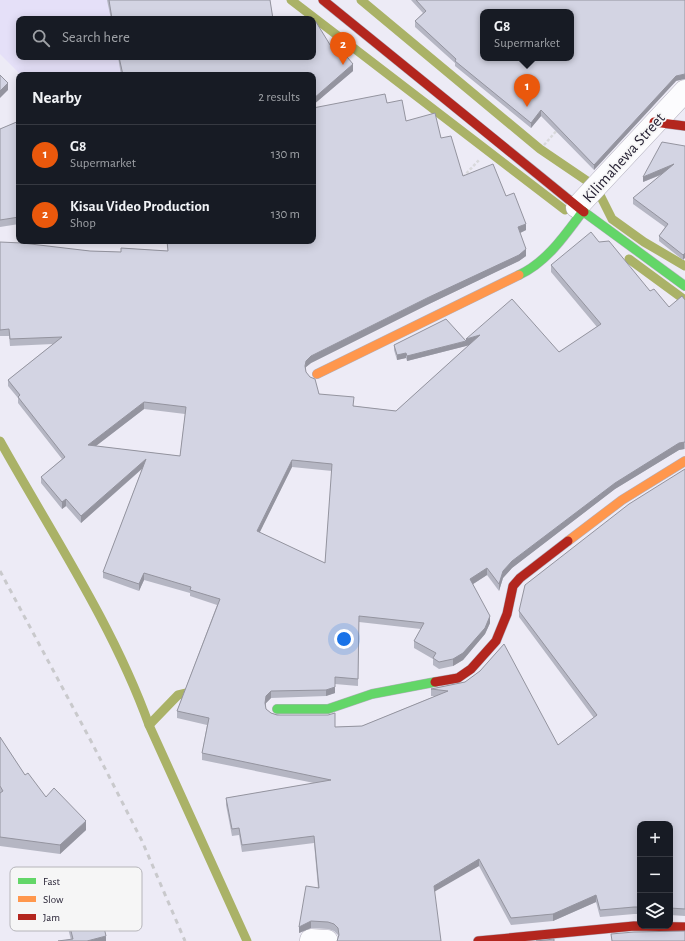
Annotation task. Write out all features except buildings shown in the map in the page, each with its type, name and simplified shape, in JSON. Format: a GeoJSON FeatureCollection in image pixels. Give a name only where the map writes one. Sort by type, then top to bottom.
{"type":"FeatureCollection","features":[{"type":"Feature","properties":{"kind":"street"},"geometry":{"type":"LineString","coordinates":[[323,0],[527,164],[580,209],[685,286]]}},
{"type":"Feature","properties":{"kind":"street","name":"Kilimahewa Street"},"geometry":{"type":"LineString","coordinates":[[580,209],[654,122],[685,91]]}},
{"type":"Feature","properties":{"kind":"street"},"geometry":{"type":"LineString","coordinates":[[654,122],[685,126]]}},
{"type":"Feature","properties":{"kind":"street"},"geometry":{"type":"LineString","coordinates":[[318,374],[480,293],[526,272],[552,251],[580,209]]}},
{"type":"Feature","properties":{"kind":"street"},"geometry":{"type":"LineString","coordinates":[[277,709],[328,709],[372,694],[458,678],[471,669],[496,641],[507,614],[513,586],[520,578],[622,500],[685,461]]}},
{"type":"Feature","properties":{"kind":"street"},"geometry":{"type":"LineString","coordinates":[[478,941],[634,926],[685,927]]}},
{"type":"Feature","properties":{"kind":"path"},"geometry":{"type":"LineString","coordinates":[[527,164],[562,123]]}},
{"type":"Feature","properties":{"kind":"path"},"geometry":{"type":"LineString","coordinates":[[458,181],[499,142]]}},
{"type":"Feature","properties":{"kind":"shaded area"},"geometry":{"type":"Polygon","coordinates":[[[0,0],[149,0],[153,16],[16,16],[16,60],[165,60],[167,72],[18,72],[0,54],[0,0]]]}},
{"type":"Feature","properties":{"kind":"waterway"},"geometry":{"type":"LineString","coordinates":[[291,0],[312,16]]}},
{"type":"Feature","properties":{"kind":"waterway"},"geometry":{"type":"LineString","coordinates":[[361,0],[540,149],[596,187],[612,219],[644,242],[685,266]]}},
{"type":"Feature","properties":{"kind":"waterway"},"geometry":{"type":"LineString","coordinates":[[316,19],[565,210]]}},
{"type":"Feature","properties":{"kind":"waterway"},"geometry":{"type":"LineString","coordinates":[[629,259],[685,300]]}},
{"type":"Feature","properties":{"kind":"waterway"},"geometry":{"type":"LineString","coordinates":[[0,441],[80,580],[118,652],[149,725],[247,941]]}},
{"type":"Feature","properties":{"kind":"waterway"},"geometry":{"type":"LineString","coordinates":[[149,725],[178,695],[195,691]]}},
{"type":"Feature","properties":{"kind":"railway"},"geometry":{"type":"LineString","coordinates":[[0,571],[92,743],[142,841],[185,941]]}},
{"type":"Feature","properties":{"kind":"traffic: fast"},"geometry":{"type":"LineString","coordinates":[[519,275],[529,270],[547,255],[583,211]]}},
{"type":"Feature","properties":{"kind":"traffic: fast"},"geometry":{"type":"LineString","coordinates":[[584,212],[685,286]]}},
{"type":"Feature","properties":{"kind":"traffic: fast"},"geometry":{"type":"LineString","coordinates":[[277,709],[328,709],[372,694],[435,682]]}},
{"type":"Feature","properties":{"kind":"traffic: slow"},"geometry":{"type":"LineString","coordinates":[[317,374],[519,275]]}},
{"type":"Feature","properties":{"kind":"traffic: slow"},"geometry":{"type":"LineString","coordinates":[[568,541],[622,500],[685,461]]}},
{"type":"Feature","properties":{"kind":"traffic: jam"},"geometry":{"type":"LineString","coordinates":[[323,0],[584,212]]}},
{"type":"Feature","properties":{"kind":"traffic: jam"},"geometry":{"type":"LineString","coordinates":[[654,122],[685,126]]}},
{"type":"Feature","properties":{"kind":"traffic: jam"},"geometry":{"type":"LineString","coordinates":[[435,682],[458,678],[471,669],[496,641],[507,614],[513,586],[520,578],[568,541]]}},
{"type":"Feature","properties":{"kind":"traffic: jam"},"geometry":{"type":"LineString","coordinates":[[478,941],[634,926],[685,927]]}},
{"type":"Feature","properties":{"kind":"place","name":"Kisau Video Production"},"geometry":{"type":"Point","coordinates":[343,65]}},
{"type":"Feature","properties":{"kind":"place","name":"G8"},"geometry":{"type":"Point","coordinates":[527,107]}}]}
